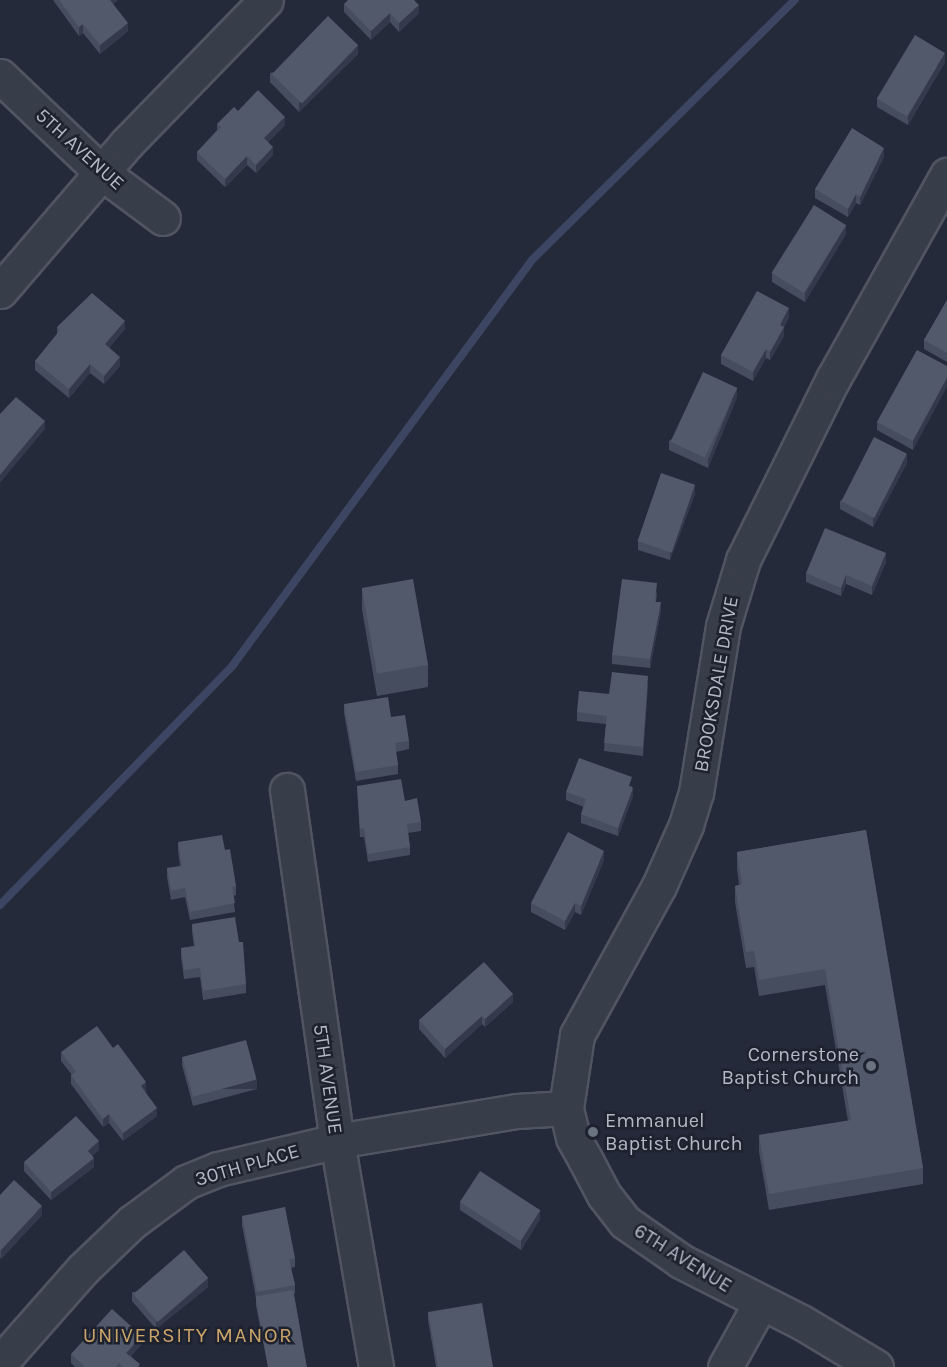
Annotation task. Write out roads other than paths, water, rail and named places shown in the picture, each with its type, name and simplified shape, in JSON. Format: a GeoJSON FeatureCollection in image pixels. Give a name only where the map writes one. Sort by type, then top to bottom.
{"type":"FeatureCollection","features":[{"type":"Feature","properties":{"kind":"street"},"geometry":{"type":"LineString","coordinates":[[0,291],[101,172],[267,0]]}},
{"type":"Feature","properties":{"kind":"street","name":"5TH AVENUE"},"geometry":{"type":"LineString","coordinates":[[0,76],[101,172],[163,218]]}},
{"type":"Feature","properties":{"kind":"street","name":"BROOKSDALE DRIVE"},"geometry":{"type":"LineString","coordinates":[[566,1108],[577,1035],[658,886],[686,825],[696,793],[723,626],[743,560],[833,379],[947,176]]}},
{"type":"Feature","properties":{"kind":"street","name":"5TH AVENUE"},"geometry":{"type":"LineString","coordinates":[[286,790],[337,1141],[376,1367]]}},
{"type":"Feature","properties":{"kind":"street","name":"30TH PLACE"},"geometry":{"type":"LineString","coordinates":[[0,1363],[83,1269],[158,1201],[186,1182],[218,1169],[337,1141],[517,1111],[566,1108]]}},
{"type":"Feature","properties":{"kind":"street","name":"6TH AVENUE"},"geometry":{"type":"LineString","coordinates":[[566,1108],[573,1137],[604,1195],[625,1222],[681,1261],[760,1304]]}},
{"type":"Feature","properties":{"kind":"street"},"geometry":{"type":"LineString","coordinates":[[725,1367],[760,1304],[801,1322],[876,1367]]}},
{"type":"Feature","properties":{"kind":"waterway"},"geometry":{"type":"LineString","coordinates":[[0,905],[233,665],[532,260],[795,0]]}},
{"type":"Feature","properties":{"kind":"place","name":"Cornerstone Baptist Church"},"geometry":{"type":"Point","coordinates":[871,1066]}},
{"type":"Feature","properties":{"kind":"place","name":"Emmanuel Baptist Church"},"geometry":{"type":"Point","coordinates":[593,1132]}},
{"type":"Feature","properties":{"kind":"district","name":"UNIVERSITY MANOR"},"geometry":{"type":"Point","coordinates":[188,1335]}}]}
